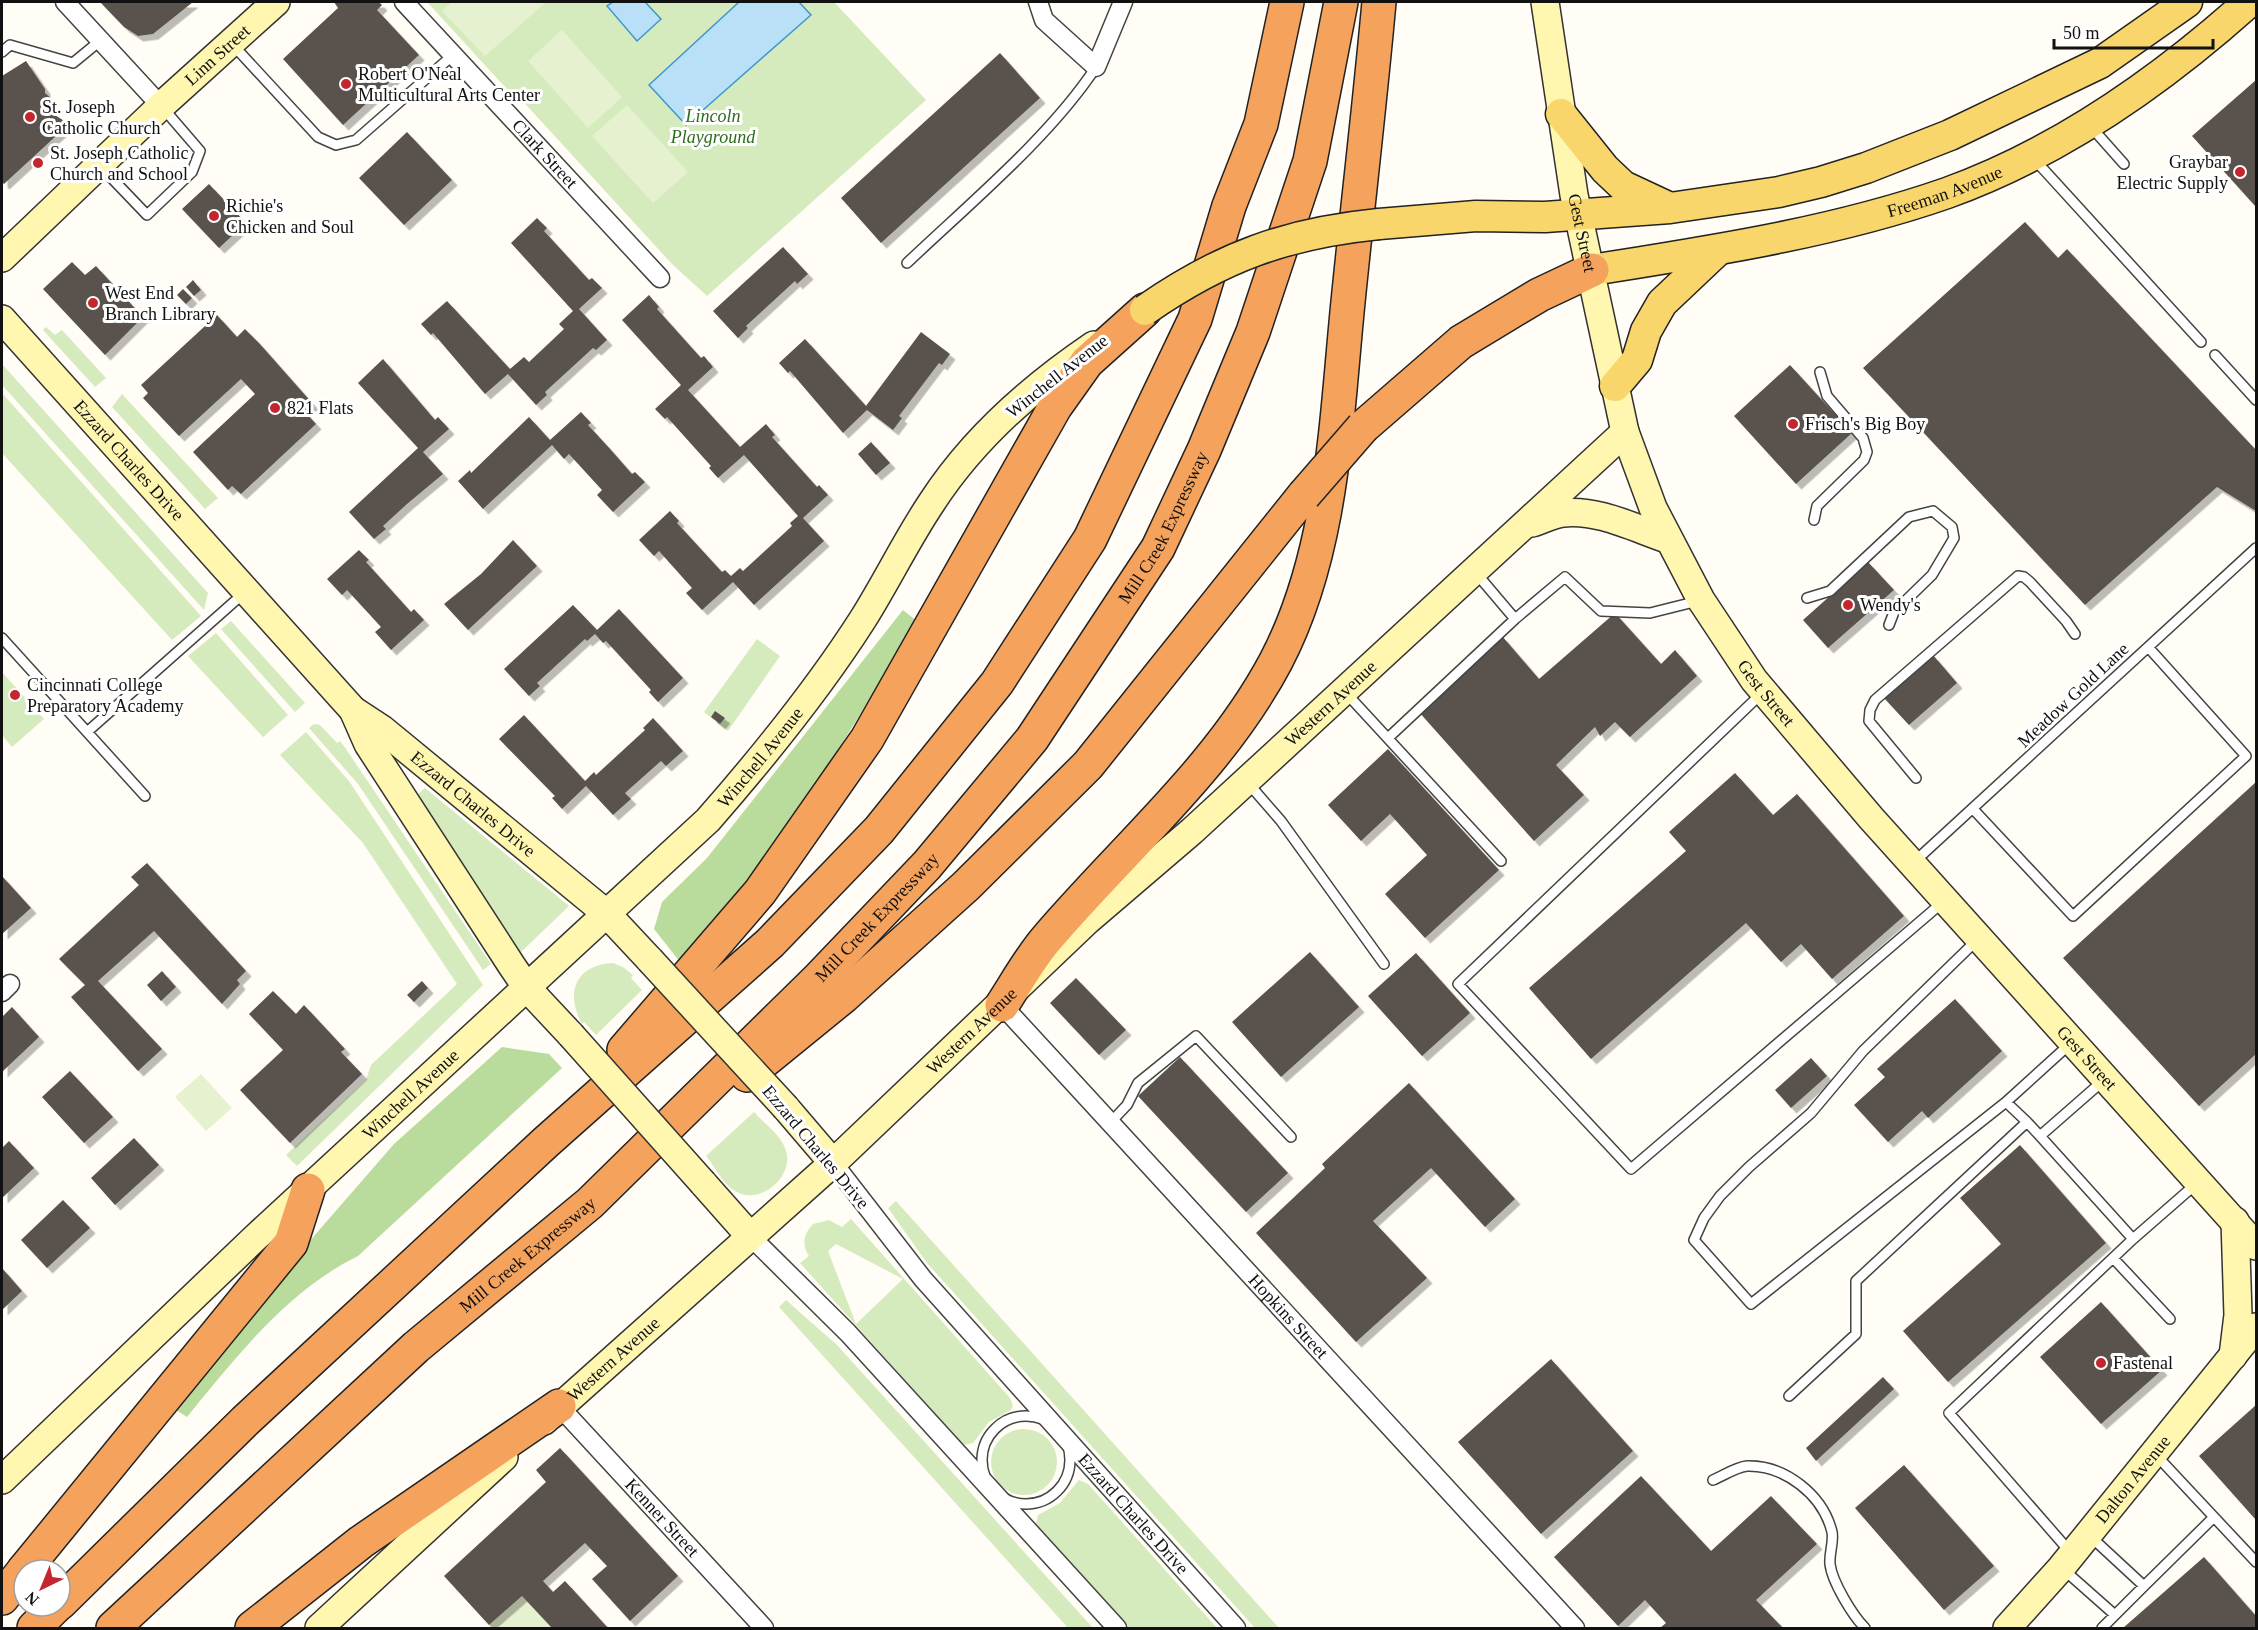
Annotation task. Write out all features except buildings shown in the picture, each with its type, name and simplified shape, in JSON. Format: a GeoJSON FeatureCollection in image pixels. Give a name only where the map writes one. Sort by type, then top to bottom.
{"type":"FeatureCollection","features":[{"type":"Feature","properties":{"kind":"highway"},"geometry":{"type":"LineString","coordinates":[[72,1591],[245,1421],[546,1142],[770,943],[879,830],[1003,674],[1090,539],[1195,319],[1229,206],[1261,124],[1287,2]]}},
{"type":"Feature","properties":{"kind":"highway","name":"Mill Creek Expressway"},"geometry":{"type":"LineString","coordinates":[[113,1629],[416,1347],[590,1203],[820,977],[927,865],[1032,739],[1158,548],[1204,450],[1257,321],[1310,161],[1341,2]]}},
{"type":"Feature","properties":{"kind":"highway"},"geometry":{"type":"LineString","coordinates":[[1002,1005],[1047,938],[1169,808],[1243,713],[1276,661],[1299,608],[1319,538],[1337,426],[1379,2]]}},
{"type":"Feature","properties":{"kind":"highway"},"geometry":{"type":"LineString","coordinates":[[590,1203],[844,996],[966,886],[1088,765],[1304,495],[1363,428],[1461,342],[1528,300],[1592,270]]}},
{"type":"Feature","properties":{"kind":"highway"},"geometry":{"type":"LineString","coordinates":[[546,1142],[760,892],[813,820],[873,730],[1055,407],[1086,362],[1145,310]]}},
{"type":"Feature","properties":{"kind":"highway"},"geometry":{"type":"LineString","coordinates":[[34,1558],[291,1243],[308,1190]]}},
{"type":"Feature","properties":{"kind":"highway"},"geometry":{"type":"LineString","coordinates":[[252,1629],[361,1542],[559,1406]]}},
{"type":"Feature","properties":{"kind":"highway"},"geometry":{"type":"LineString","coordinates":[[2,1598],[12,1585]]}},
{"type":"Feature","properties":{"kind":"highway"},"geometry":{"type":"LineString","coordinates":[[34,1629],[45,1618]]}},
{"type":"Feature","properties":{"kind":"main road","name":"Linn Street"},"geometry":{"type":"LineString","coordinates":[[2,258],[161,106],[276,2]]}},
{"type":"Feature","properties":{"kind":"main road","name":"Gest Street"},"geometry":{"type":"LineString","coordinates":[[1545,2],[1561,114],[1579,215],[1625,432],[1667,539],[1701,600],[1764,692],[1911,865],[2256,1246]]}},
{"type":"Feature","properties":{"kind":"main road"},"geometry":{"type":"LineString","coordinates":[[1579,215],[1670,208],[1779,192],[1866,168],[1950,135],[2100,63],[2187,2]]}},
{"type":"Feature","properties":{"kind":"main road","name":"Freeman Avenue"},"geometry":{"type":"LineString","coordinates":[[1592,270],[1717,250],[1877,215],[1948,192],[2030,155],[2087,123],[2202,43],[2249,2]]}},
{"type":"Feature","properties":{"kind":"main road"},"geometry":{"type":"LineString","coordinates":[[1561,114],[1605,169],[1623,186],[1670,208]]}},
{"type":"Feature","properties":{"kind":"main road","name":"Winchell Avenue"},"geometry":{"type":"LineString","coordinates":[[2,1480],[504,1006],[527,988],[708,820],[766,754],[819,684],[863,618],[933,501],[975,448],[1008,413],[1052,375],[1182,284],[1276,243],[1328,229],[1380,224],[1476,216],[1579,215]]}},
{"type":"Feature","properties":{"kind":"main road"},"geometry":{"type":"LineString","coordinates":[[1615,386],[1636,360],[1646,331],[1662,303],[1717,250]]}},
{"type":"Feature","properties":{"kind":"main road","name":"Ezzard Charles Drive"},"geometry":{"type":"LineString","coordinates":[[2,319],[352,710],[382,729],[607,914],[786,1108],[833,1163]]}},
{"type":"Feature","properties":{"kind":"main road","name":"Western Avenue"},"geometry":{"type":"LineString","coordinates":[[319,1629],[559,1406],[749,1235],[833,1163],[1002,1005],[1088,920],[1247,781],[1625,432]]}},
{"type":"Feature","properties":{"kind":"main road"},"geometry":{"type":"LineString","coordinates":[[1528,524],[1562,513],[1582,513],[1598,515],[1667,539]]}},
{"type":"Feature","properties":{"kind":"main road","name":"Ezzard Charles Drive"},"geometry":{"type":"LineString","coordinates":[[352,710],[368,744],[527,988],[749,1235]]}},
{"type":"Feature","properties":{"kind":"main road"},"geometry":{"type":"LineString","coordinates":[[2233,1356],[2238,1315],[2235,1221]]}},
{"type":"Feature","properties":{"kind":"main road","name":"Dalton Avenue"},"geometry":{"type":"LineString","coordinates":[[2007,1629],[2074,1552],[2256,1327]]}},
{"type":"Feature","properties":{"kind":"street"},"geometry":{"type":"LineString","coordinates":[[65,2],[161,106]]}},
{"type":"Feature","properties":{"kind":"street","name":"Clark Street"},"geometry":{"type":"LineString","coordinates":[[404,2],[660,278]]}},
{"type":"Feature","properties":{"kind":"street"},"geometry":{"type":"LineString","coordinates":[[1038,2],[1044,20],[1096,67],[1123,2]]}},
{"type":"Feature","properties":{"kind":"street","name":"Hopkins Street"},"geometry":{"type":"LineString","coordinates":[[1002,1005],[1575,1629]]}},
{"type":"Feature","properties":{"kind":"street","name":"Ezzard Charles Drive"},"geometry":{"type":"LineString","coordinates":[[833,1163],[923,1279],[1236,1629]]}},
{"type":"Feature","properties":{"kind":"street","name":"Ezzard Charles Drive"},"geometry":{"type":"LineString","coordinates":[[749,1235],[848,1333],[992,1488],[1117,1629]]}},
{"type":"Feature","properties":{"kind":"street","name":"Kenner Street"},"geometry":{"type":"LineString","coordinates":[[559,1406],[764,1629]]}},
{"type":"Feature","properties":{"kind":"lane"},"geometry":{"type":"LineString","coordinates":[[2,52],[10,45],[74,63],[100,40]]}},
{"type":"Feature","properties":{"kind":"lane"},"geometry":{"type":"LineString","coordinates":[[232,43],[318,137],[336,145],[356,140],[453,55]]}},
{"type":"Feature","properties":{"kind":"lane"},"geometry":{"type":"LineString","coordinates":[[907,263],[1002,174],[1079,93],[1096,67]]}},
{"type":"Feature","properties":{"kind":"lane"},"geometry":{"type":"LineString","coordinates":[[99,165],[147,215],[192,172],[200,151],[161,106]]}},
{"type":"Feature","properties":{"kind":"lane"},"geometry":{"type":"LineString","coordinates":[[2087,123],[2124,164]]}},
{"type":"Feature","properties":{"kind":"lane"},"geometry":{"type":"LineString","coordinates":[[2030,155],[2201,342]]}},
{"type":"Feature","properties":{"kind":"lane"},"geometry":{"type":"LineString","coordinates":[[2215,355],[2256,400]]}},
{"type":"Feature","properties":{"kind":"lane"},"geometry":{"type":"LineString","coordinates":[[1814,520],[1817,506],[1864,460],[1867,452],[1863,438],[1827,396],[1820,372]]}},
{"type":"Feature","properties":{"kind":"lane"},"geometry":{"type":"LineString","coordinates":[[1807,598],[1830,591],[1909,517],[1933,511],[1952,527],[1954,538],[1932,575],[1894,612],[1889,625]]}},
{"type":"Feature","properties":{"kind":"lane","name":"Meadow Gold Lane"},"geometry":{"type":"LineString","coordinates":[[1911,865],[2256,548]]}},
{"type":"Feature","properties":{"kind":"lane"},"geometry":{"type":"LineString","coordinates":[[1475,572],[1515,619]]}},
{"type":"Feature","properties":{"kind":"lane"},"geometry":{"type":"LineString","coordinates":[[1916,778],[1869,721],[1870,710],[1875,700],[2010,580],[2018,576],[2030,582],[2075,634]]}},
{"type":"Feature","properties":{"kind":"lane"},"geometry":{"type":"LineString","coordinates":[[1388,738],[1515,619],[1565,577],[1600,611],[1650,613],[1701,600]]}},
{"type":"Feature","properties":{"kind":"lane"},"geometry":{"type":"LineString","coordinates":[[87,732],[245,592]]}},
{"type":"Feature","properties":{"kind":"lane"},"geometry":{"type":"LineString","coordinates":[[2,638],[145,796]]}},
{"type":"Feature","properties":{"kind":"lane"},"geometry":{"type":"LineString","coordinates":[[1973,808],[2073,916],[2246,756],[2148,647]]}},
{"type":"Feature","properties":{"kind":"lane"},"geometry":{"type":"LineString","coordinates":[[1345,691],[1501,861]]}},
{"type":"Feature","properties":{"kind":"lane"},"geometry":{"type":"LineString","coordinates":[[1764,692],[1458,984],[1631,1169],[1944,902]]}},
{"type":"Feature","properties":{"kind":"lane"},"geometry":{"type":"LineString","coordinates":[[1247,781],[1281,822],[1383,964]]}},
{"type":"Feature","properties":{"kind":"lane"},"geometry":{"type":"LineString","coordinates":[[1979,939],[1863,1051],[1811,1113],[1749,1167],[1720,1196],[1704,1218],[1694,1240],[1750,1304],[2006,1102],[2072,1042]]}},
{"type":"Feature","properties":{"kind":"lane"},"geometry":{"type":"LineString","coordinates":[[1110,1122],[1127,1105],[1138,1083],[1196,1036],[1291,1137]]}},
{"type":"Feature","properties":{"kind":"lane"},"geometry":{"type":"LineString","coordinates":[[2040,1136],[2106,1079]]}},
{"type":"Feature","properties":{"kind":"lane"},"geometry":{"type":"LineString","coordinates":[[2006,1102],[2040,1136],[2133,1239]]}},
{"type":"Feature","properties":{"kind":"lane"},"geometry":{"type":"LineString","coordinates":[[1789,1396],[1856,1334],[1856,1281],[2027,1122]]}},
{"type":"Feature","properties":{"kind":"lane"},"geometry":{"type":"LineString","coordinates":[[2115,1615],[2074,1552],[1949,1413],[2133,1239],[2199,1181]]}},
{"type":"Feature","properties":{"kind":"lane"},"geometry":{"type":"LineString","coordinates":[[2113,1258],[2170,1319]]}},
{"type":"Feature","properties":{"kind":"lane"},"geometry":{"type":"LineString","coordinates":[[1017,1416],[1042,1418],[1056,1427],[1066,1442],[1070,1460],[1065,1481],[1057,1491],[1042,1501],[1028,1504],[1014,1503],[992,1488],[982,1469],[981,1454],[985,1440],[993,1428],[1017,1416]]}},
{"type":"Feature","properties":{"kind":"lane"},"geometry":{"type":"LineString","coordinates":[[2154,1454],[2256,1562]]}},
{"type":"Feature","properties":{"kind":"lane"},"geometry":{"type":"LineString","coordinates":[[1713,1480],[1744,1466],[1764,1467],[1793,1480],[1820,1501],[1833,1533],[1830,1565],[1853,1616],[1865,1629]]}},
{"type":"Feature","properties":{"kind":"lane"},"geometry":{"type":"LineString","coordinates":[[2102,1629],[2214,1517]]}},
{"type":"Feature","properties":{"kind":"lane"},"geometry":{"type":"LineString","coordinates":[[2074,1552],[2144,1586]]}},
{"type":"Feature","properties":{"kind":"green space","name":"Lincoln Playground"},"geometry":{"type":"Polygon","coordinates":[[[427,2],[834,2],[926,100],[707,296],[672,264],[518,96],[515,98],[427,2]]]}},
{"type":"Feature","properties":{"kind":"green space"},"geometry":{"type":"Polygon","coordinates":[[[452,2],[546,2],[485,56],[442,11],[452,2]]]}},
{"type":"Feature","properties":{"kind":"green space"},"geometry":{"type":"Polygon","coordinates":[[[562,30],[622,97],[588,128],[528,61],[562,30]]]}},
{"type":"Feature","properties":{"kind":"green space"},"geometry":{"type":"Polygon","coordinates":[[[627,105],[688,172],[653,203],[592,136],[627,105]]]}},
{"type":"Feature","properties":{"kind":"green space"},"geometry":{"type":"Polygon","coordinates":[[[46,327],[55,335],[62,330],[106,378],[95,387],[43,330],[46,327]]]}},
{"type":"Feature","properties":{"kind":"green space"},"geometry":{"type":"Polygon","coordinates":[[[2,364],[208,593],[204,610],[2,385],[2,364]]]}},
{"type":"Feature","properties":{"kind":"green space"},"geometry":{"type":"Polygon","coordinates":[[[2,393],[201,616],[172,640],[2,453],[2,393]]]}},
{"type":"Feature","properties":{"kind":"green space"},"geometry":{"type":"Polygon","coordinates":[[[122,394],[218,498],[205,509],[112,407],[122,394]]]}},
{"type":"Feature","properties":{"kind":"green space"},"geometry":{"type":"Polygon","coordinates":[[[903,610],[918,622],[782,839],[680,962],[654,929],[662,902],[707,858],[903,610]]]}},
{"type":"Feature","properties":{"kind":"green space"},"geometry":{"type":"Polygon","coordinates":[[[231,621],[305,703],[295,712],[221,629],[231,621]]]}},
{"type":"Feature","properties":{"kind":"green space"},"geometry":{"type":"Polygon","coordinates":[[[216,633],[288,715],[263,737],[188,656],[216,633]]]}},
{"type":"Feature","properties":{"kind":"green space"},"geometry":{"type":"Polygon","coordinates":[[[757,639],[780,656],[728,731],[704,712],[757,639]]]}},
{"type":"Feature","properties":{"kind":"green space"},"geometry":{"type":"Polygon","coordinates":[[[2,672],[44,719],[12,747],[2,735],[2,672]]]}},
{"type":"Feature","properties":{"kind":"green space"},"geometry":{"type":"Polygon","coordinates":[[[314,724],[320,725],[337,743],[340,741],[346,749],[491,964],[483,970],[358,784],[309,728],[314,724]]]}},
{"type":"Feature","properties":{"kind":"green space"},"geometry":{"type":"Polygon","coordinates":[[[306,732],[349,781],[483,985],[297,1166],[286,1155],[366,1080],[371,1065],[457,984],[363,843],[280,755],[306,732]]]}},
{"type":"Feature","properties":{"kind":"green space"},"geometry":{"type":"Polygon","coordinates":[[[425,788],[569,906],[521,952],[417,795],[425,788]]]}},
{"type":"Feature","properties":{"kind":"green space"},"geometry":{"type":"Polygon","coordinates":[[[613,963],[633,975],[631,978],[642,990],[596,1035],[584,1022],[582,1024],[574,1002],[574,992],[582,975],[590,969],[613,963]]]}},
{"type":"Feature","properties":{"kind":"green space"},"geometry":{"type":"Polygon","coordinates":[[[502,1047],[549,1054],[562,1068],[358,1256],[308,1287],[264,1327],[187,1417],[176,1410],[294,1259],[394,1144],[502,1047]]]}},
{"type":"Feature","properties":{"kind":"green space"},"geometry":{"type":"Polygon","coordinates":[[[201,1074],[232,1108],[206,1131],[175,1097],[201,1074]]]}},
{"type":"Feature","properties":{"kind":"green space"},"geometry":{"type":"Polygon","coordinates":[[[754,1112],[782,1142],[787,1155],[787,1165],[778,1182],[771,1188],[762,1193],[744,1195],[726,1183],[706,1156],[754,1112]]]}},
{"type":"Feature","properties":{"kind":"green space"},"geometry":{"type":"Polygon","coordinates":[[[896,1201],[1279,1628],[1255,1628],[927,1263],[888,1208],[896,1201]]]}},
{"type":"Feature","properties":{"kind":"green space"},"geometry":{"type":"Polygon","coordinates":[[[851,1219],[1010,1398],[1013,1406],[1011,1410],[989,1422],[973,1443],[964,1445],[960,1441],[800,1263],[809,1256],[805,1247],[805,1239],[813,1224],[829,1220],[842,1227],[851,1219]],[[836,1244],[828,1251],[856,1324],[903,1279],[836,1244]]]}},
{"type":"Feature","properties":{"kind":"green space"},"geometry":{"type":"Polygon","coordinates":[[[786,1300],[837,1345],[1093,1628],[1068,1628],[779,1307],[786,1300]]]}},
{"type":"Feature","properties":{"kind":"green space"},"geometry":{"type":"Polygon","coordinates":[[[1024,1429],[1037,1431],[1052,1444],[1057,1462],[1055,1475],[1042,1490],[1024,1495],[1011,1493],[996,1480],[991,1462],[993,1449],[1006,1434],[1024,1429]]]}},
{"type":"Feature","properties":{"kind":"green space"},"geometry":{"type":"Polygon","coordinates":[[[1079,1480],[1088,1484],[1217,1628],[1128,1628],[1036,1524],[1038,1515],[1060,1503],[1079,1480]]]}},
{"type":"Feature","properties":{"kind":"green space"},"geometry":{"type":"Polygon","coordinates":[[[522,1596],[552,1628],[492,1628],[489,1625],[522,1596]]]}},
{"type":"Feature","properties":{"kind":"water"},"geometry":{"type":"Polygon","coordinates":[[[613,2],[645,2],[661,19],[637,41],[607,6],[613,2]]]}},
{"type":"Feature","properties":{"kind":"water"},"geometry":{"type":"Polygon","coordinates":[[[739,2],[799,2],[811,15],[686,125],[649,85],[739,2]]]}},
{"type":"Feature","properties":{"kind":"place","name":"Robert O'Neal Multicultural Arts Center"},"geometry":{"type":"Point","coordinates":[346,84]}},
{"type":"Feature","properties":{"kind":"place","name":"St. Joseph Catholic Church"},"geometry":{"type":"Point","coordinates":[30,117]}},
{"type":"Feature","properties":{"kind":"place","name":"St. Joseph Catholic Church and School"},"geometry":{"type":"Point","coordinates":[38,163]}},
{"type":"Feature","properties":{"kind":"place","name":"Graybar Electric Supply"},"geometry":{"type":"Point","coordinates":[2240,172]}},
{"type":"Feature","properties":{"kind":"place","name":"Richie's Chicken and Soul"},"geometry":{"type":"Point","coordinates":[214,216]}},
{"type":"Feature","properties":{"kind":"place","name":"West End Branch Library"},"geometry":{"type":"Point","coordinates":[93,303]}},
{"type":"Feature","properties":{"kind":"place","name":"821 Flats"},"geometry":{"type":"Point","coordinates":[275,408]}},
{"type":"Feature","properties":{"kind":"place","name":"Frisch's Big Boy"},"geometry":{"type":"Point","coordinates":[1793,424]}},
{"type":"Feature","properties":{"kind":"place","name":"Wendy's"},"geometry":{"type":"Point","coordinates":[1848,605]}},
{"type":"Feature","properties":{"kind":"place","name":"Cincinnati College Preparatory Academy"},"geometry":{"type":"Point","coordinates":[15,695]}},
{"type":"Feature","properties":{"kind":"place","name":"Fastenal"},"geometry":{"type":"Point","coordinates":[2101,1363]}}]}
